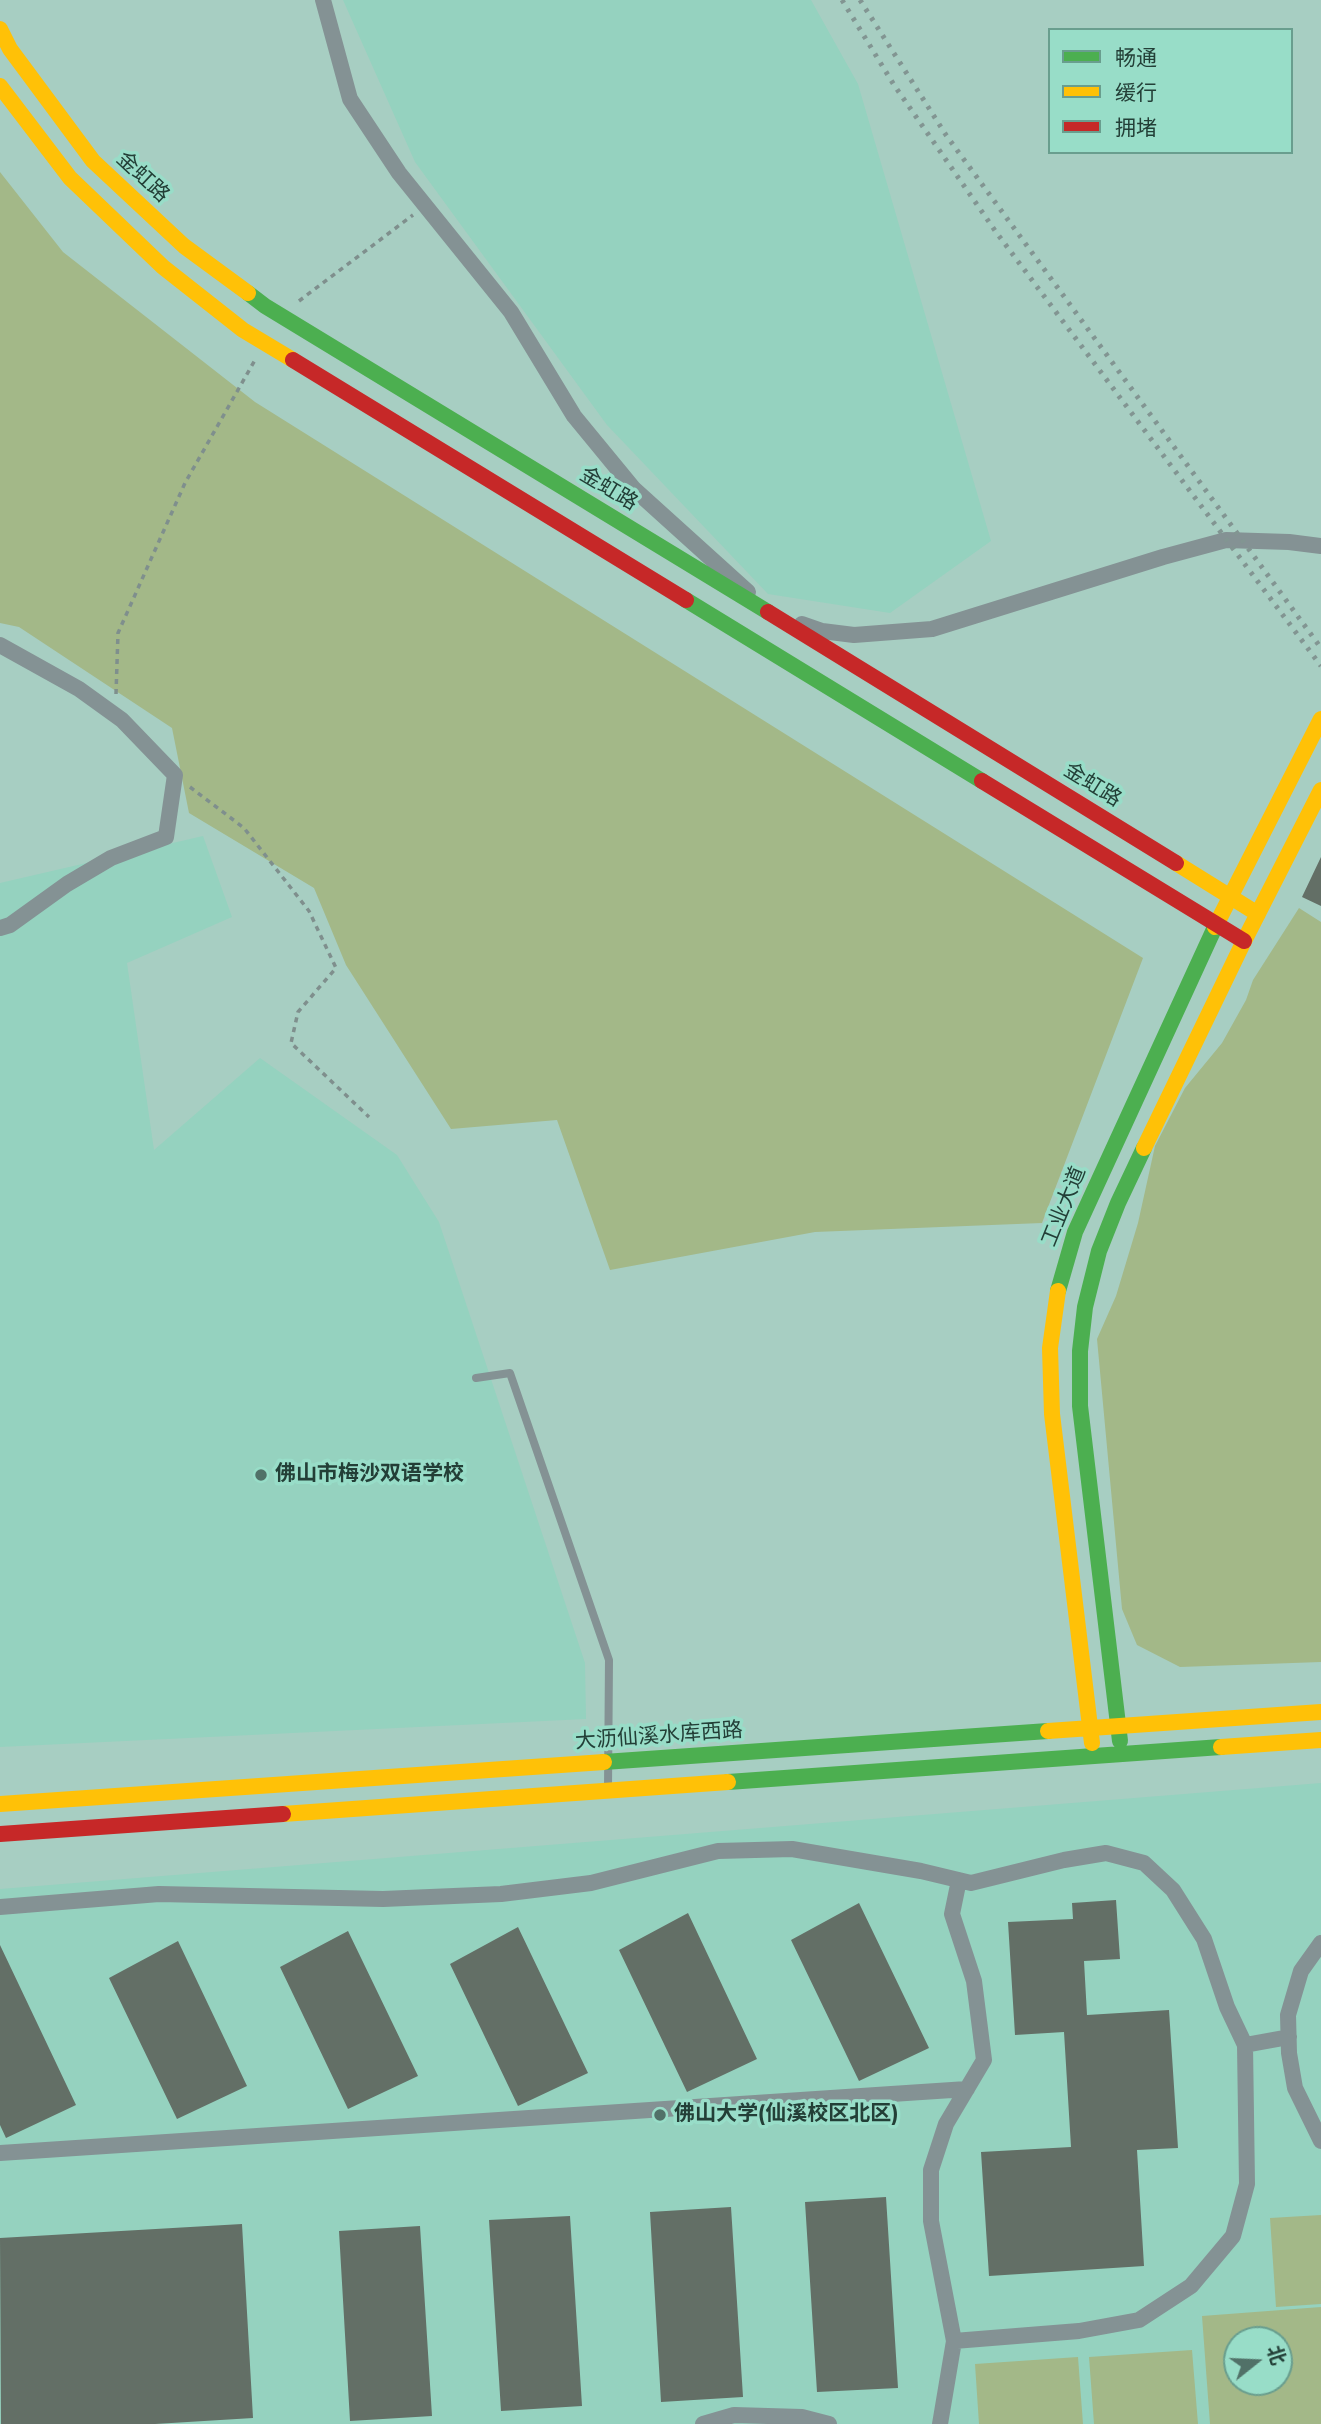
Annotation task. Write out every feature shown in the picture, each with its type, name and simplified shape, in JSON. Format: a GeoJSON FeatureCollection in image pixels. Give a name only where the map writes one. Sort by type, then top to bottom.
{"type":"FeatureCollection","features":[{"type":"Feature","properties":{"kind":"street"},"geometry":{"type":"LineString","coordinates":[[323,0],[350,99],[400,173],[511,312],[573,416],[634,489],[769,612],[821,631],[854,635],[932,629],[1226,540],[1321,546]]}},
{"type":"Feature","properties":{"kind":"street","name":"金虹路"},"geometry":{"type":"LineString","coordinates":[[0,29],[10,49],[93,161],[184,246],[280,315],[1026,769],[1258,914]]}},
{"type":"Feature","properties":{"kind":"street"},"geometry":{"type":"LineString","coordinates":[[0,86],[70,178],[163,267],[243,330],[1244,941]]}},
{"type":"Feature","properties":{"kind":"street"},"geometry":{"type":"LineString","coordinates":[[0,645],[79,689],[116,715],[175,775],[166,837],[111,858],[67,884],[9,925],[0,928]]}},
{"type":"Feature","properties":{"kind":"street","name":"工业大道"},"geometry":{"type":"LineString","coordinates":[[1094,1757],[1052,1414],[1050,1348],[1058,1288],[1074,1232],[1216,924],[1321,719]]}},
{"type":"Feature","properties":{"kind":"street"},"geometry":{"type":"LineString","coordinates":[[1121,1755],[1080,1405],[1080,1351],[1085,1307],[1099,1251],[1118,1203],[1244,941],[1321,790]]}},
{"type":"Feature","properties":{"kind":"street","name":"大沥仙溪水库西路"},"geometry":{"type":"LineString","coordinates":[[0,1804],[1321,1712]]}},
{"type":"Feature","properties":{"kind":"street"},"geometry":{"type":"LineString","coordinates":[[0,1834],[1321,1740]]}},
{"type":"Feature","properties":{"kind":"street"},"geometry":{"type":"LineString","coordinates":[[0,1907],[159,1894],[383,1899],[501,1894],[591,1883],[730,1850],[792,1849],[921,1871],[971,1883],[1064,1860],[1106,1853],[1144,1863],[1173,1890],[1204,1939],[1227,2007],[1245,2045],[1247,2183],[1233,2236],[1191,2286],[1139,2320],[1079,2332],[954,2341]]}},
{"type":"Feature","properties":{"kind":"street"},"geometry":{"type":"LineString","coordinates":[[940,2424],[954,2341],[931,2221],[931,2170],[946,2124],[984,2060],[974,1981],[952,1914],[959,1880]]}},
{"type":"Feature","properties":{"kind":"street"},"geometry":{"type":"LineString","coordinates":[[1321,1943],[1301,1971],[1288,2015],[1295,2088],[1321,2141]]}},
{"type":"Feature","properties":{"kind":"street"},"geometry":{"type":"LineString","coordinates":[[1245,2045],[1289,2037]]}},
{"type":"Feature","properties":{"kind":"street"},"geometry":{"type":"LineString","coordinates":[[0,2153],[967,2089]]}},
{"type":"Feature","properties":{"kind":"street"},"geometry":{"type":"LineString","coordinates":[[703,2424],[734,2415],[802,2417],[829,2424]]}},
{"type":"Feature","properties":{"kind":"lane"},"geometry":{"type":"LineString","coordinates":[[476,1378],[510,1373],[609,1660],[608,1792]]}},
{"type":"Feature","properties":{"kind":"path"},"geometry":{"type":"LineString","coordinates":[[280,315],[426,205]]}},
{"type":"Feature","properties":{"kind":"path"},"geometry":{"type":"LineString","coordinates":[[116,715],[118,633],[185,483],[265,343]]}},
{"type":"Feature","properties":{"kind":"path"},"geometry":{"type":"LineString","coordinates":[[175,775],[244,828],[309,911],[336,968],[298,1012],[291,1043],[369,1117]]}},
{"type":"Feature","properties":{"kind":"shaded area"},"geometry":{"type":"Polygon","coordinates":[[[343,0],[811,0],[858,84],[991,541],[890,613],[768,594],[607,425],[415,162],[343,0]]]}},
{"type":"Feature","properties":{"kind":"shaded area"},"geometry":{"type":"Polygon","coordinates":[[[0,172],[63,252],[255,402],[1143,958],[1042,1223],[815,1232],[610,1270],[557,1120],[451,1129],[346,965],[314,888],[189,813],[172,728],[19,627],[0,623],[0,172]]]}},
{"type":"Feature","properties":{"kind":"shaded area","name":"佛山市梅沙双语学校"},"geometry":{"type":"Polygon","coordinates":[[[203,836],[232,917],[127,963],[154,1150],[260,1058],[397,1155],[439,1222],[585,1663],[586,1719],[0,1747],[0,883],[203,836]]]}},
{"type":"Feature","properties":{"kind":"shaded area"},"geometry":{"type":"Polygon","coordinates":[[[1299,908],[1321,922],[1321,1662],[1180,1667],[1137,1645],[1122,1609],[1097,1339],[1116,1296],[1138,1223],[1155,1146],[1185,1088],[1222,1043],[1246,1000],[1253,980],[1299,908]]]}},
{"type":"Feature","properties":{"kind":"shaded area","name":"佛山大学(仙溪校区北区)"},"geometry":{"type":"Polygon","coordinates":[[[1321,1783],[1321,2424],[0,2424],[0,1889],[1321,1783]]]}},
{"type":"Feature","properties":{"kind":"shaded area"},"geometry":{"type":"Polygon","coordinates":[[[1321,2215],[1321,2304],[1276,2307],[1270,2218],[1321,2215]]]}},
{"type":"Feature","properties":{"kind":"shaded area"},"geometry":{"type":"Polygon","coordinates":[[[1321,2307],[1321,2424],[1210,2424],[1202,2316],[1321,2307]]]}},
{"type":"Feature","properties":{"kind":"shaded area"},"geometry":{"type":"Polygon","coordinates":[[[1192,2350],[1198,2424],[1094,2424],[1089,2357],[1192,2350]]]}},
{"type":"Feature","properties":{"kind":"shaded area"},"geometry":{"type":"Polygon","coordinates":[[[1078,2357],[1083,2424],[979,2424],[975,2364],[1078,2357]]]}},
{"type":"Feature","properties":{"kind":"building"},"geometry":{"type":"Polygon","coordinates":[[[1321,857],[1321,906],[1302,897],[1321,857]]]}},
{"type":"Feature","properties":{"kind":"building"},"geometry":{"type":"Polygon","coordinates":[[[1116,1900],[1120,1959],[1084,1961],[1087,2015],[1169,2010],[1178,2148],[1137,2150],[1144,2266],[989,2276],[981,2152],[1071,2147],[1064,2032],[1015,2035],[1008,1922],[1073,1919],[1072,1903],[1116,1900]]]}},
{"type":"Feature","properties":{"kind":"building"},"geometry":{"type":"Polygon","coordinates":[[[859,1903],[929,2048],[859,2081],[791,1940],[859,1903]]]}},
{"type":"Feature","properties":{"kind":"building"},"geometry":{"type":"Polygon","coordinates":[[[688,1913],[757,2059],[687,2092],[619,1950],[688,1913]]]}},
{"type":"Feature","properties":{"kind":"building"},"geometry":{"type":"Polygon","coordinates":[[[518,1927],[588,2073],[518,2106],[450,1964],[518,1927]]]}},
{"type":"Feature","properties":{"kind":"building"},"geometry":{"type":"Polygon","coordinates":[[[348,1931],[418,2076],[348,2109],[280,1967],[348,1931]]]}},
{"type":"Feature","properties":{"kind":"building"},"geometry":{"type":"Polygon","coordinates":[[[178,1941],[247,2086],[177,2119],[109,1978],[178,1941]]]}},
{"type":"Feature","properties":{"kind":"building"},"geometry":{"type":"Polygon","coordinates":[[[0,1945],[76,2105],[6,2138],[0,2125],[0,1945]]]}},
{"type":"Feature","properties":{"kind":"building"},"geometry":{"type":"Polygon","coordinates":[[[886,2197],[898,2388],[817,2392],[805,2202],[886,2197]]]}},
{"type":"Feature","properties":{"kind":"building"},"geometry":{"type":"Polygon","coordinates":[[[731,2207],[743,2397],[661,2402],[650,2212],[731,2207]]]}},
{"type":"Feature","properties":{"kind":"building"},"geometry":{"type":"Polygon","coordinates":[[[570,2216],[582,2406],[501,2411],[489,2220],[570,2216]]]}},
{"type":"Feature","properties":{"kind":"building"},"geometry":{"type":"Polygon","coordinates":[[[242,2224],[253,2418],[155,2424],[1,2424],[0,2238],[242,2224]]]}},
{"type":"Feature","properties":{"kind":"building"},"geometry":{"type":"Polygon","coordinates":[[[420,2226],[432,2416],[350,2421],[339,2231],[420,2226]]]}},
{"type":"Feature","properties":{"kind":"railway"},"geometry":{"type":"LineString","coordinates":[[842,0],[894,85],[996,232],[1321,666]]}},
{"type":"Feature","properties":{"kind":"railway"},"geometry":{"type":"LineString","coordinates":[[860,0],[946,135],[1321,648]]}},
{"type":"Feature","properties":{"kind":"traffic: fast"},"geometry":{"type":"LineString","coordinates":[[248,293],[265,306],[768,612]]}},
{"type":"Feature","properties":{"kind":"traffic: fast"},"geometry":{"type":"LineString","coordinates":[[686,600],[982,781]]}},
{"type":"Feature","properties":{"kind":"traffic: fast"},"geometry":{"type":"LineString","coordinates":[[1058,1291],[1075,1232],[1215,927]]}},
{"type":"Feature","properties":{"kind":"traffic: fast"},"geometry":{"type":"LineString","coordinates":[[1120,1741],[1080,1406],[1080,1351],[1085,1307],[1099,1251],[1144,1148]]}},
{"type":"Feature","properties":{"kind":"traffic: fast"},"geometry":{"type":"LineString","coordinates":[[604,1762],[1048,1731]]}},
{"type":"Feature","properties":{"kind":"traffic: fast"},"geometry":{"type":"LineString","coordinates":[[728,1782],[1221,1747]]}},
{"type":"Feature","properties":{"kind":"traffic: slow"},"geometry":{"type":"LineString","coordinates":[[0,29],[10,49],[93,161],[184,246],[248,293]]}},
{"type":"Feature","properties":{"kind":"traffic: slow"},"geometry":{"type":"LineString","coordinates":[[0,86],[70,178],[163,267],[243,330],[293,360]]}},
{"type":"Feature","properties":{"kind":"traffic: slow"},"geometry":{"type":"LineString","coordinates":[[1215,927],[1321,719]]}},
{"type":"Feature","properties":{"kind":"traffic: slow"},"geometry":{"type":"LineString","coordinates":[[1144,1148],[1244,941],[1321,790]]}},
{"type":"Feature","properties":{"kind":"traffic: slow"},"geometry":{"type":"LineString","coordinates":[[1176,863],[1258,914]]}},
{"type":"Feature","properties":{"kind":"traffic: slow"},"geometry":{"type":"LineString","coordinates":[[1058,1291],[1050,1348],[1052,1414],[1092,1743]]}},
{"type":"Feature","properties":{"kind":"traffic: slow"},"geometry":{"type":"LineString","coordinates":[[1048,1731],[1321,1712]]}},
{"type":"Feature","properties":{"kind":"traffic: slow"},"geometry":{"type":"LineString","coordinates":[[1221,1747],[1321,1740]]}},
{"type":"Feature","properties":{"kind":"traffic: slow"},"geometry":{"type":"LineString","coordinates":[[0,1804],[604,1762]]}},
{"type":"Feature","properties":{"kind":"traffic: slow"},"geometry":{"type":"LineString","coordinates":[[283,1814],[728,1782]]}},
{"type":"Feature","properties":{"kind":"traffic: jam"},"geometry":{"type":"LineString","coordinates":[[293,360],[686,600]]}},
{"type":"Feature","properties":{"kind":"traffic: jam"},"geometry":{"type":"LineString","coordinates":[[768,612],[1176,863]]}},
{"type":"Feature","properties":{"kind":"traffic: jam"},"geometry":{"type":"LineString","coordinates":[[982,781],[1244,941]]}},
{"type":"Feature","properties":{"kind":"traffic: jam"},"geometry":{"type":"LineString","coordinates":[[0,1834],[283,1814]]}},
{"type":"Feature","properties":{"kind":"place","name":"佛山市梅沙双语学校"},"geometry":{"type":"Point","coordinates":[261,1475]}},
{"type":"Feature","properties":{"kind":"place","name":"佛山大学(仙溪校区北区)"},"geometry":{"type":"Point","coordinates":[660,2115]}}]}
